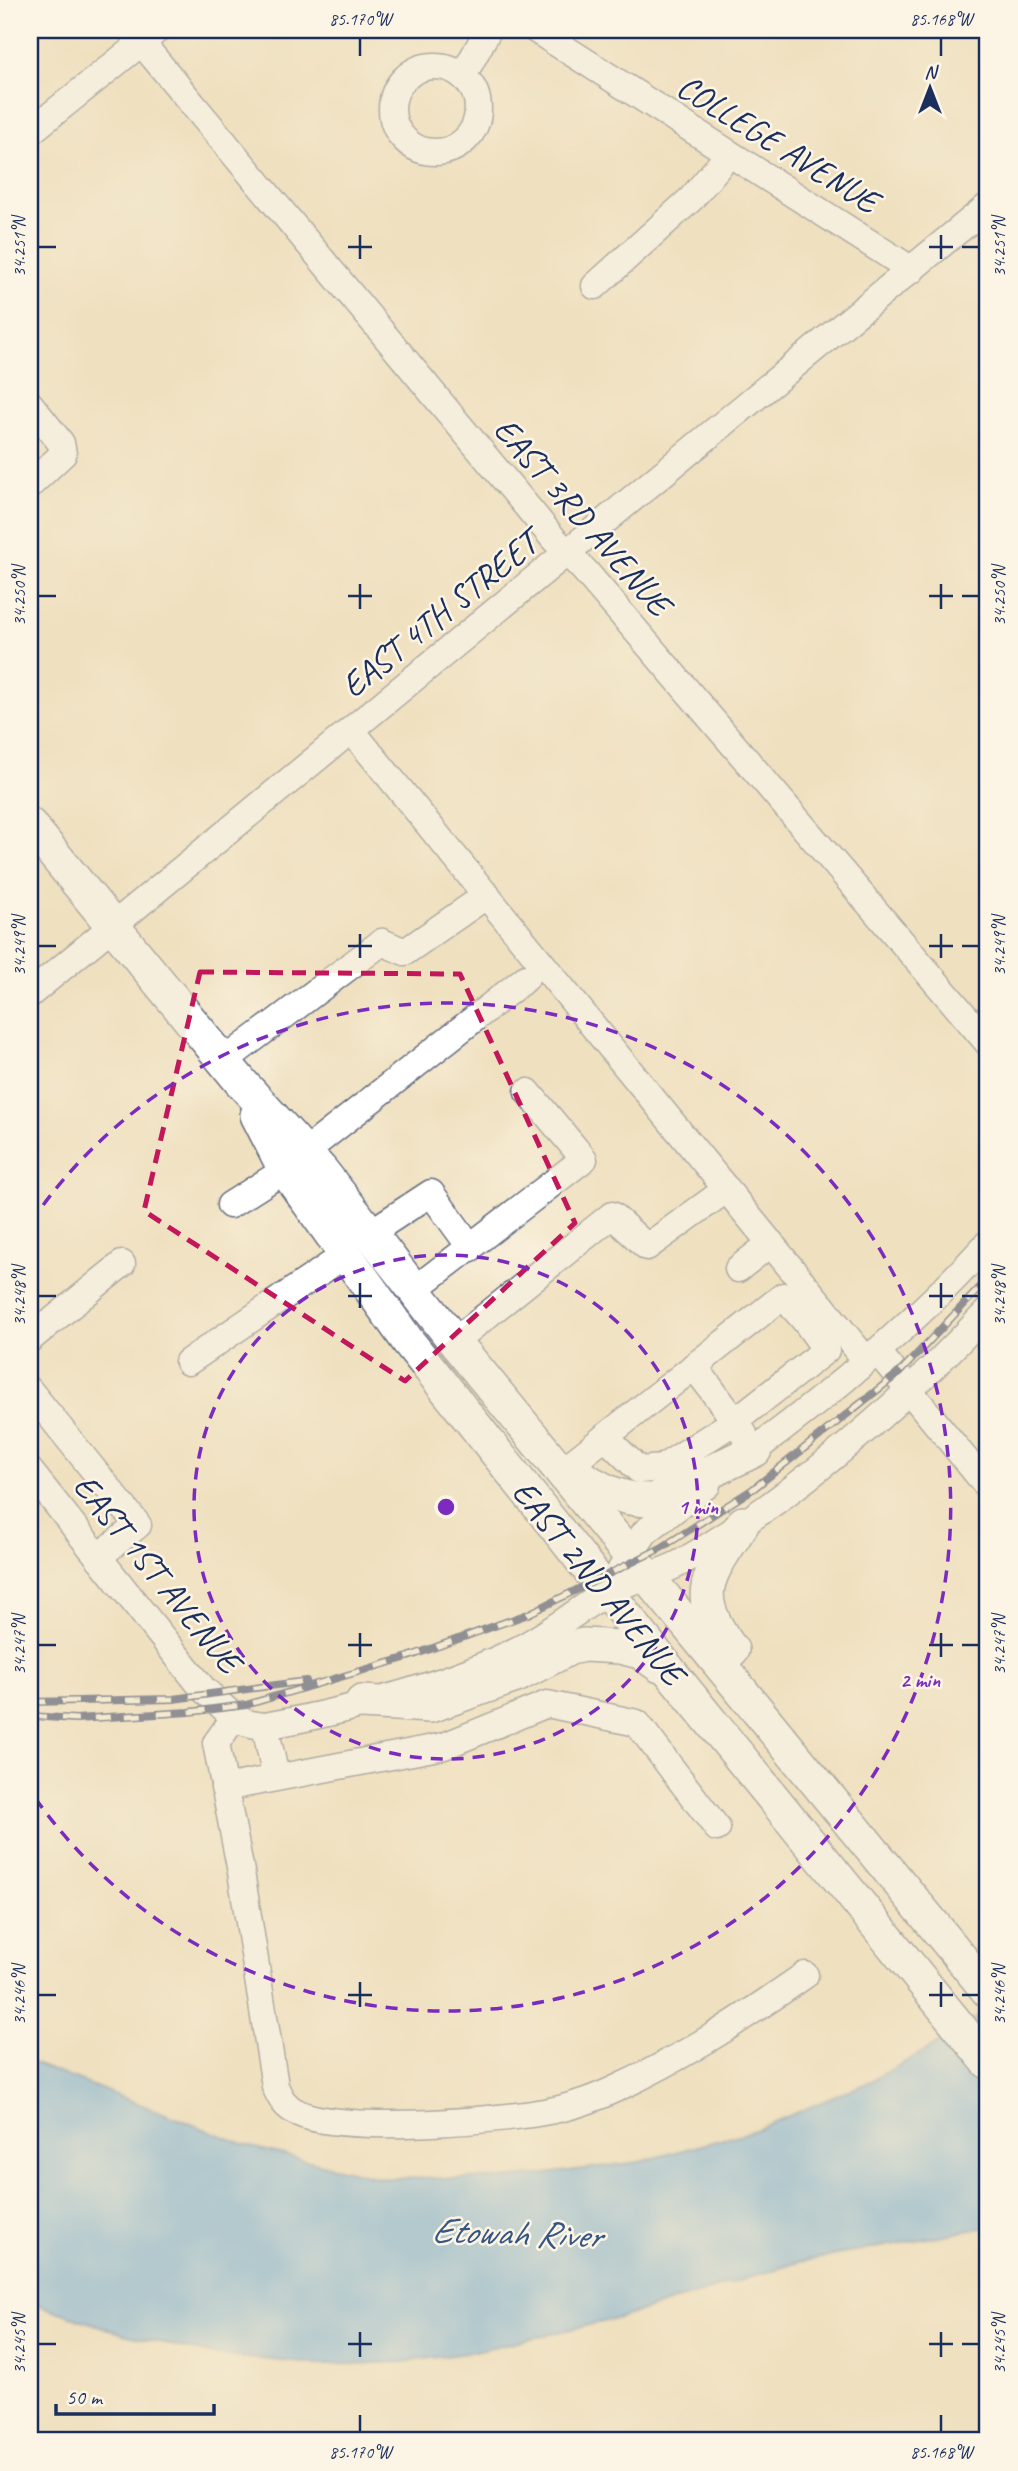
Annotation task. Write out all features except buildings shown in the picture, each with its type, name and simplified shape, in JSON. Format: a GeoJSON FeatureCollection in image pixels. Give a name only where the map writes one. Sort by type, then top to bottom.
{"type":"FeatureCollection","features":[{"type":"Feature","properties":{"kind":"main road","name":"EAST 2ND AVENUE"},"geometry":{"type":"LineString","coordinates":[[30,825],[115,925],[232,1071],[295,1161],[345,1255],[407,1340],[677,1680],[988,2062]]}},
{"type":"Feature","properties":{"kind":"main road","name":"EAST 2ND AVENUE"},"geometry":{"type":"LineString","coordinates":[[295,1161],[370,1233],[455,1341],[558,1462],[638,1565],[988,1991]]}},
{"type":"Feature","properties":{"kind":"main road"},"geometry":{"type":"LineString","coordinates":[[558,1462],[614,1496],[653,1500],[755,1450]]}},
{"type":"Feature","properties":{"kind":"main road"},"geometry":{"type":"LineString","coordinates":[[743,1523],[715,1565],[709,1580],[707,1607],[713,1625],[766,1696],[770,1725]]}},
{"type":"Feature","properties":{"kind":"main road"},"geometry":{"type":"LineString","coordinates":[[362,1702],[430,1706],[516,1676],[569,1648],[584,1645],[620,1647],[640,1652],[677,1680]]}},
{"type":"Feature","properties":{"kind":"street"},"geometry":{"type":"LineString","coordinates":[[463,76],[488,30]]}},
{"type":"Feature","properties":{"kind":"street","name":"COLLEGE AVENUE"},"geometry":{"type":"LineString","coordinates":[[536,30],[912,270]]}},
{"type":"Feature","properties":{"kind":"street"},"geometry":{"type":"LineString","coordinates":[[30,132],[143,34]]}},
{"type":"Feature","properties":{"kind":"street","name":"EAST 3RD AVENUE"},"geometry":{"type":"LineString","coordinates":[[143,34],[383,336],[988,1043]]}},
{"type":"Feature","properties":{"kind":"street"},"geometry":{"type":"LineString","coordinates":[[595,286],[691,199],[729,154]]}},
{"type":"Feature","properties":{"kind":"street","name":"EAST 4TH STREET"},"geometry":{"type":"LineString","coordinates":[[30,994],[988,206]]}},
{"type":"Feature","properties":{"kind":"street"},"geometry":{"type":"LineString","coordinates":[[30,404],[61,443],[63,454],[30,485]]}},
{"type":"Feature","properties":{"kind":"street"},"geometry":{"type":"LineString","coordinates":[[352,731],[771,1243],[814,1314],[825,1350],[735,1421],[662,1468],[639,1470],[605,1437]]}},
{"type":"Feature","properties":{"kind":"street"},"geometry":{"type":"LineString","coordinates":[[232,1071],[382,942],[405,952],[487,895]]}},
{"type":"Feature","properties":{"kind":"street"},"geometry":{"type":"LineString","coordinates":[[230,1205],[295,1161],[526,978]]}},
{"type":"Feature","properties":{"kind":"street"},"geometry":{"type":"LineString","coordinates":[[414,1290],[584,1159],[528,1092]]}},
{"type":"Feature","properties":{"kind":"street"},"geometry":{"type":"LineString","coordinates":[[455,1341],[612,1215],[647,1247],[727,1189]]}},
{"type":"Feature","properties":{"kind":"street"},"geometry":{"type":"LineString","coordinates":[[370,1233],[431,1193],[471,1248]]}},
{"type":"Feature","properties":{"kind":"street"},"geometry":{"type":"LineString","coordinates":[[738,1269],[771,1243]]}},
{"type":"Feature","properties":{"kind":"street"},"geometry":{"type":"LineString","coordinates":[[805,1975],[710,2041],[612,2091],[563,2108],[507,2116],[360,2125],[315,2119],[297,2113],[282,2102],[275,2086],[241,1872],[216,1743],[234,1718],[248,1725],[265,1726],[362,1702],[456,1675],[509,1654],[564,1624],[608,1592],[638,1565],[645,1532],[755,1450],[872,1355],[938,1298],[988,1243]]}},
{"type":"Feature","properties":{"kind":"street"},"geometry":{"type":"LineString","coordinates":[[188,1362],[345,1255]]}},
{"type":"Feature","properties":{"kind":"street"},"geometry":{"type":"LineString","coordinates":[[30,1339],[122,1264]]}},
{"type":"Feature","properties":{"kind":"street"},"geometry":{"type":"LineString","coordinates":[[558,1462],[605,1437],[783,1296],[814,1314],[872,1355],[908,1391],[988,1487]]}},
{"type":"Feature","properties":{"kind":"street"},"geometry":{"type":"LineString","coordinates":[[638,1565],[679,1564],[827,1464],[908,1391],[988,1311]]}},
{"type":"Feature","properties":{"kind":"street"},"geometry":{"type":"LineString","coordinates":[[694,1366],[755,1450]]}},
{"type":"Feature","properties":{"kind":"street"},"geometry":{"type":"LineString","coordinates":[[30,1391],[138,1525],[98,1557]]}},
{"type":"Feature","properties":{"kind":"street","name":"EAST 1ST AVENUE"},"geometry":{"type":"LineString","coordinates":[[30,1471],[204,1690],[234,1718]]}},
{"type":"Feature","properties":{"kind":"street"},"geometry":{"type":"LineString","coordinates":[[224,1788],[444,1746],[547,1704],[637,1723],[717,1828]]}},
{"type":"Feature","properties":{"kind":"street"},"geometry":{"type":"LineString","coordinates":[[265,1726],[276,1777]]}},
{"type":"Feature","properties":{"kind":"highlighted area"},"geometry":{"type":"Polygon","coordinates":[[[200,972],[460,974],[575,1223],[405,1381],[144,1211],[200,972]]]}},
{"type":"Feature","properties":{"kind":"water","name":"Etowah River"},"geometry":{"type":"Polygon","coordinates":[[[988,2010],[988,2227],[799,2262],[620,2318],[466,2353],[403,2362],[325,2365],[215,2355],[123,2334],[30,2302],[30,2062],[251,2147],[380,2178],[506,2179],[639,2162],[753,2131],[869,2082],[937,2044],[988,2010]]]}},
{"type":"Feature","properties":{"kind":"railway"},"geometry":{"type":"LineString","coordinates":[[30,1716],[76,1719],[189,1712],[246,1705],[408,1657],[528,1614],[661,1548],[753,1489],[900,1372],[988,1279]]}},
{"type":"Feature","properties":{"kind":"railway"},"geometry":{"type":"LineString","coordinates":[[30,1702],[173,1699],[306,1681]]}}]}
